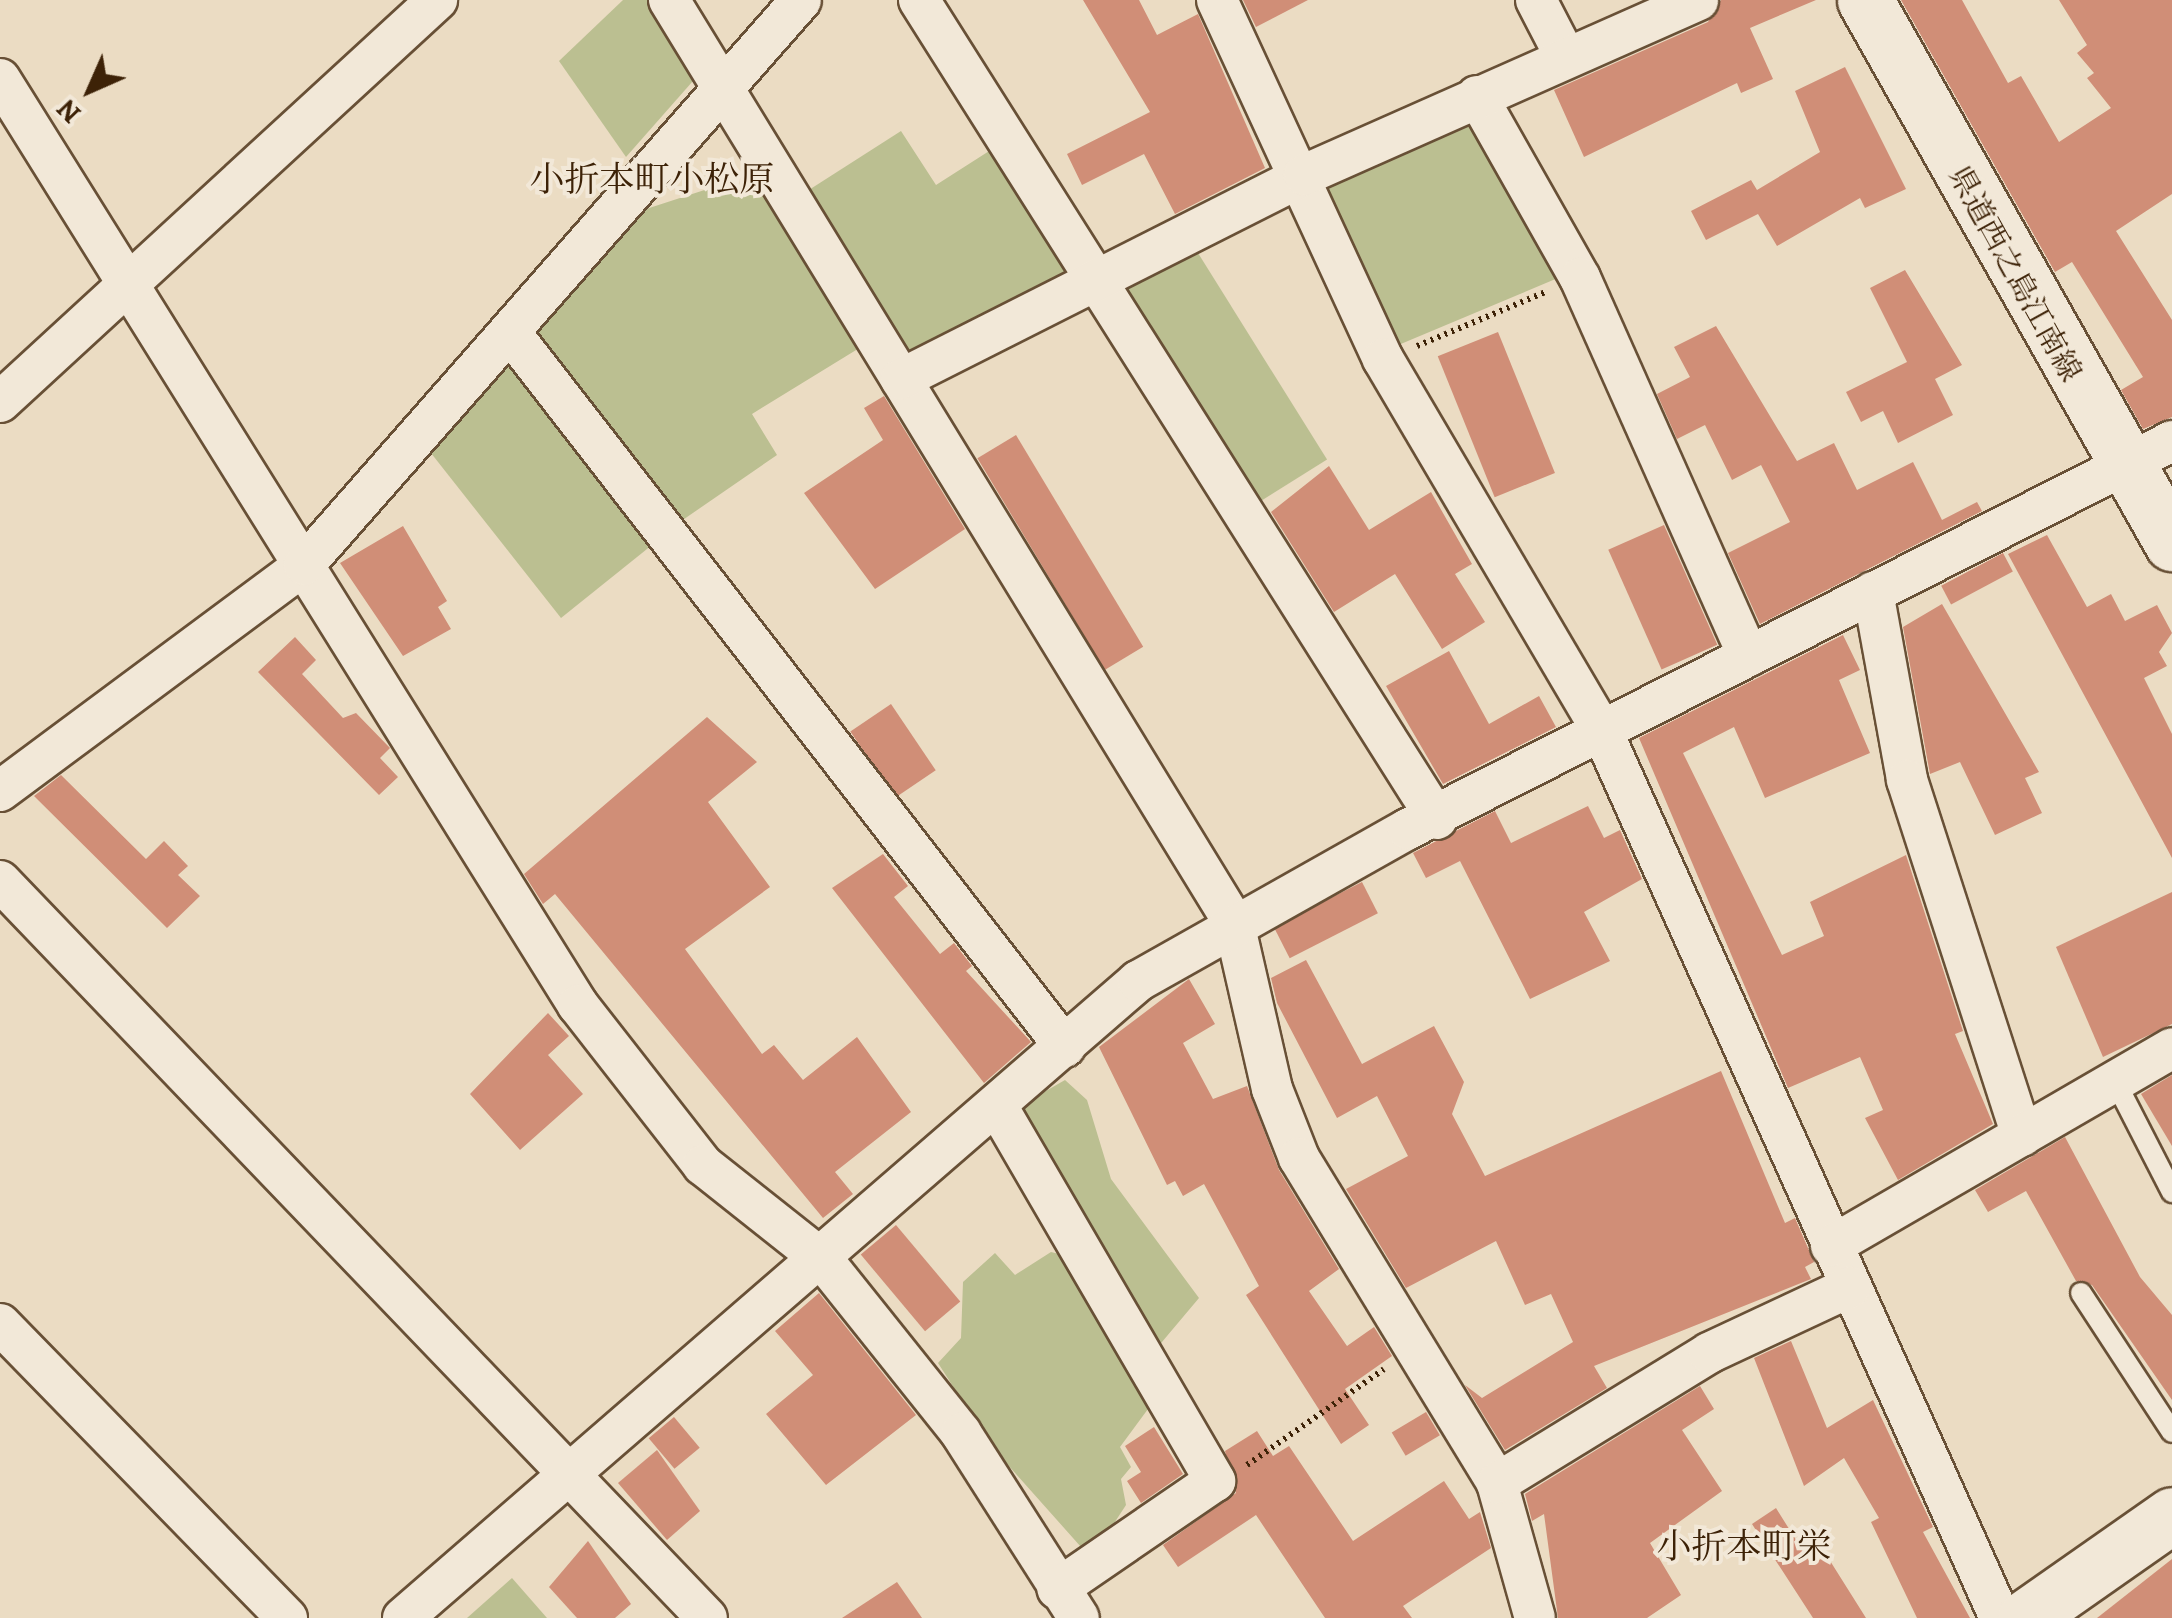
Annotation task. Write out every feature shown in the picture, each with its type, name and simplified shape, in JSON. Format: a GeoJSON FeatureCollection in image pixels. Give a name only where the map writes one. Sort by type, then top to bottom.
{"type":"FeatureCollection","features":[{"type":"Feature","properties":{"kind":"main road","name":"県道西之島江南線"},"geometry":{"type":"LineString","coordinates":[[1866,0],[2172,544]]}},
{"type":"Feature","properties":{"kind":"main road"},"geometry":{"type":"LineString","coordinates":[[2027,1616],[2172,1515]]}},
{"type":"Feature","properties":{"kind":"street"},"geometry":{"type":"LineString","coordinates":[[0,402],[438,0]]}},
{"type":"Feature","properties":{"kind":"street"},"geometry":{"type":"LineString","coordinates":[[668,0],[1234,923],[1272,1089],[1299,1158],[1410,1350],[1497,1483],[1536,1618]]}},
{"type":"Feature","properties":{"kind":"street"},"geometry":{"type":"LineString","coordinates":[[0,791],[304,565],[802,0]]}},
{"type":"Feature","properties":{"kind":"street"},"geometry":{"type":"LineString","coordinates":[[919,0],[1437,819]]}},
{"type":"Feature","properties":{"kind":"street"},"geometry":{"type":"LineString","coordinates":[[1217,0],[1304,175],[1384,360],[1602,730],[1850,1287],[2027,1616]]}},
{"type":"Feature","properties":{"kind":"street"},"geometry":{"type":"LineString","coordinates":[[1536,0],[1565,56]]}},
{"type":"Feature","properties":{"kind":"street"},"geometry":{"type":"LineString","coordinates":[[901,379],[1304,175],[1698,0]]}},
{"type":"Feature","properties":{"kind":"street"},"geometry":{"type":"LineString","coordinates":[[0,80],[578,1005],[704,1165],[823,1260],[961,1434],[1068,1603],[1215,1482],[997,1106]]}},
{"type":"Feature","properties":{"kind":"street"},"geometry":{"type":"LineString","coordinates":[[1477,96],[1580,278],[1748,656]]}},
{"type":"Feature","properties":{"kind":"street"},"geometry":{"type":"LineString","coordinates":[[510,332],[1065,1046]]}},
{"type":"Feature","properties":{"kind":"street"},"geometry":{"type":"LineString","coordinates":[[403,1618],[823,1260],[1138,981],[1234,923],[1602,730],[1873,592],[2128,471],[2172,441]]}},
{"type":"Feature","properties":{"kind":"street"},"geometry":{"type":"LineString","coordinates":[[1873,592],[1907,780],[2022,1136]]}},
{"type":"Feature","properties":{"kind":"street"},"geometry":{"type":"LineString","coordinates":[[0,881],[707,1618]]}},
{"type":"Feature","properties":{"kind":"street"},"geometry":{"type":"LineString","coordinates":[[1831,1246],[2172,1048]]}},
{"type":"Feature","properties":{"kind":"street"},"geometry":{"type":"LineString","coordinates":[[1497,1483],[1709,1352],[1850,1287]]}},
{"type":"Feature","properties":{"kind":"street"},"geometry":{"type":"LineString","coordinates":[[0,1324],[287,1618]]}},
{"type":"Feature","properties":{"kind":"lane"},"geometry":{"type":"LineString","coordinates":[[2115,1082],[2172,1192]]}},
{"type":"Feature","properties":{"kind":"lane"},"geometry":{"type":"LineString","coordinates":[[2081,1293],[2172,1432]]}},
{"type":"Feature","properties":{"kind":"path"},"geometry":{"type":"LineString","coordinates":[[1384,360],[1580,278]]}},
{"type":"Feature","properties":{"kind":"path"},"geometry":{"type":"LineString","coordinates":[[1215,1482],[1410,1350]]}},
{"type":"Feature","properties":{"kind":"green space"},"geometry":{"type":"Polygon","coordinates":[[[623,0],[655,0],[700,73],[626,157],[559,61],[623,0]]]}},
{"type":"Feature","properties":{"kind":"green space"},"geometry":{"type":"Polygon","coordinates":[[[1464,115],[1481,121],[1565,275],[1396,346],[1328,191],[1334,175],[1464,115]]]}},
{"type":"Feature","properties":{"kind":"green space"},"geometry":{"type":"Polygon","coordinates":[[[901,131],[936,185],[997,146],[1072,264],[1068,282],[914,357],[899,354],[801,195],[901,131]]]}},
{"type":"Feature","properties":{"kind":"green space"},"geometry":{"type":"Polygon","coordinates":[[[726,183],[766,191],[861,347],[752,414],[777,455],[674,526],[534,343],[535,327],[637,212],[726,183]]]}},
{"type":"Feature","properties":{"kind":"green space"},"geometry":{"type":"Polygon","coordinates":[[[1193,245],[1327,460],[1254,505],[1120,291],[1193,245]]]}},
{"type":"Feature","properties":{"kind":"green space"},"geometry":{"type":"Polygon","coordinates":[[[506,362],[519,364],[657,541],[561,618],[427,448],[506,362]]]}},
{"type":"Feature","properties":{"kind":"green space"},"geometry":{"type":"Polygon","coordinates":[[[1065,1080],[1087,1100],[1111,1179],[1199,1298],[1151,1355],[1018,1107],[1065,1080]]]}},
{"type":"Feature","properties":{"kind":"green space"},"geometry":{"type":"Polygon","coordinates":[[[1051,1252],[1067,1256],[1143,1384],[1148,1409],[1120,1447],[1131,1467],[1121,1479],[1126,1505],[1109,1531],[1081,1547],[992,1447],[938,1363],[961,1338],[963,1282],[995,1253],[1015,1275],[1051,1252]]]}},
{"type":"Feature","properties":{"kind":"green space"},"geometry":{"type":"Polygon","coordinates":[[[512,1578],[547,1618],[467,1618],[512,1578]]]}},
{"type":"Feature","properties":{"kind":"building"},"geometry":{"type":"Polygon","coordinates":[[[1083,0],[1139,0],[1157,35],[1198,14],[1265,168],[1175,214],[1144,154],[1082,185],[1067,154],[1150,112],[1083,0]]]}},
{"type":"Feature","properties":{"kind":"building"},"geometry":{"type":"Polygon","coordinates":[[[1243,0],[1308,0],[1256,27],[1243,0]]]}},
{"type":"Feature","properties":{"kind":"building"},"geometry":{"type":"Polygon","coordinates":[[[1721,0],[1816,0],[1750,28],[1773,79],[1741,93],[1737,83],[1584,157],[1554,90],[1708,22],[1721,0]]]}},
{"type":"Feature","properties":{"kind":"building"},"geometry":{"type":"Polygon","coordinates":[[[1901,0],[1962,0],[2008,83],[2021,76],[2059,142],[2111,108],[2087,78],[2094,73],[2077,53],[2087,45],[2059,0],[2172,0],[2172,194],[2116,231],[2172,320],[2172,417],[2143,429],[2121,390],[2143,377],[2072,262],[2055,272],[1901,0]]]}},
{"type":"Feature","properties":{"kind":"building"},"geometry":{"type":"Polygon","coordinates":[[[1845,67],[1906,189],[1865,208],[1860,198],[1777,246],[1758,214],[1706,240],[1691,211],[1751,180],[1757,190],[1820,152],[1795,91],[1845,67]]]}},
{"type":"Feature","properties":{"kind":"building"},"geometry":{"type":"Polygon","coordinates":[[[1905,270],[1962,365],[1935,379],[1953,415],[1898,443],[1883,411],[1861,422],[1846,392],[1907,362],[1870,288],[1905,270]]]}},
{"type":"Feature","properties":{"kind":"building"},"geometry":{"type":"Polygon","coordinates":[[[1716,326],[1797,461],[1834,443],[1857,490],[1913,462],[1942,520],[1977,502],[1982,511],[1760,624],[1728,553],[1790,522],[1761,465],[1732,480],[1705,425],[1677,439],[1657,394],[1690,377],[1674,347],[1716,326]]]}},
{"type":"Feature","properties":{"kind":"building"},"geometry":{"type":"Polygon","coordinates":[[[1498,332],[1555,473],[1495,497],[1438,356],[1498,332]]]}},
{"type":"Feature","properties":{"kind":"building"},"geometry":{"type":"Polygon","coordinates":[[[884,396],[965,529],[875,589],[804,493],[883,440],[864,408],[884,396]]]}},
{"type":"Feature","properties":{"kind":"building"},"geometry":{"type":"Polygon","coordinates":[[[1016,435],[1143,647],[1105,670],[977,458],[1016,435]]]}},
{"type":"Feature","properties":{"kind":"building"},"geometry":{"type":"Polygon","coordinates":[[[1329,466],[1369,530],[1431,492],[1472,564],[1455,574],[1485,622],[1442,649],[1395,574],[1334,612],[1271,512],[1329,466]]]}},
{"type":"Feature","properties":{"kind":"building"},"geometry":{"type":"Polygon","coordinates":[[[1664,525],[1717,645],[1662,669],[1608,550],[1664,525]]]}},
{"type":"Feature","properties":{"kind":"building"},"geometry":{"type":"Polygon","coordinates":[[[403,526],[447,601],[438,607],[451,629],[403,656],[340,563],[403,526]]]}},
{"type":"Feature","properties":{"kind":"building"},"geometry":{"type":"Polygon","coordinates":[[[2047,535],[2087,607],[2111,594],[2125,621],[2157,605],[2172,633],[2159,652],[2167,666],[2144,678],[2172,734],[2172,858],[2008,554],[2047,535]]]}},
{"type":"Feature","properties":{"kind":"building"},"geometry":{"type":"Polygon","coordinates":[[[2003,553],[2013,572],[1951,604],[1941,586],[2003,553]]]}},
{"type":"Feature","properties":{"kind":"building"},"geometry":{"type":"Polygon","coordinates":[[[1942,604],[2039,772],[2025,778],[2042,813],[1995,835],[1960,762],[1930,774],[1903,627],[1942,604]]]}},
{"type":"Feature","properties":{"kind":"building"},"geometry":{"type":"Polygon","coordinates":[[[1843,635],[1860,670],[1839,680],[1870,753],[1765,798],[1734,727],[1683,753],[1782,955],[1824,936],[1810,902],[1906,855],[1963,1031],[1955,1034],[1993,1124],[1898,1180],[1865,1118],[1883,1110],[1860,1057],[1788,1088],[1639,738],[1843,635]]]}},
{"type":"Feature","properties":{"kind":"building"},"geometry":{"type":"Polygon","coordinates":[[[295,637],[316,660],[302,674],[343,718],[356,713],[390,748],[380,758],[398,777],[379,795],[258,672],[295,637]]]}},
{"type":"Feature","properties":{"kind":"building"},"geometry":{"type":"Polygon","coordinates":[[[1449,651],[1489,724],[1539,696],[1556,727],[1443,784],[1386,686],[1449,651]]]}},
{"type":"Feature","properties":{"kind":"building"},"geometry":{"type":"Polygon","coordinates":[[[891,704],[936,770],[895,798],[850,731],[891,704]]]}},
{"type":"Feature","properties":{"kind":"building"},"geometry":{"type":"Polygon","coordinates":[[[707,717],[757,762],[708,802],[770,887],[685,949],[762,1054],[774,1045],[803,1080],[857,1037],[911,1112],[835,1172],[853,1194],[823,1218],[555,894],[543,904],[524,874],[707,717]]]}},
{"type":"Feature","properties":{"kind":"building"},"geometry":{"type":"Polygon","coordinates":[[[61,775],[146,859],[164,841],[188,866],[178,875],[200,896],[167,928],[34,796],[61,775]]]}},
{"type":"Feature","properties":{"kind":"building"},"geometry":{"type":"Polygon","coordinates":[[[1588,806],[1604,838],[1620,830],[1642,879],[1584,912],[1610,961],[1530,999],[1460,861],[1426,878],[1413,853],[1495,811],[1511,843],[1588,806]]]}},
{"type":"Feature","properties":{"kind":"building"},"geometry":{"type":"Polygon","coordinates":[[[883,854],[908,886],[894,897],[940,954],[954,943],[972,966],[966,971],[1031,1042],[984,1083],[832,888],[883,854]]]}},
{"type":"Feature","properties":{"kind":"building"},"geometry":{"type":"Polygon","coordinates":[[[1362,882],[1378,913],[1290,958],[1274,927],[1362,882]]]}},
{"type":"Feature","properties":{"kind":"building"},"geometry":{"type":"Polygon","coordinates":[[[2172,892],[2172,1024],[2103,1057],[2056,947],[2172,892]]]}},
{"type":"Feature","properties":{"kind":"building"},"geometry":{"type":"Polygon","coordinates":[[[1306,960],[1362,1064],[1434,1026],[1464,1082],[1452,1114],[1485,1176],[1721,1071],[1785,1223],[1795,1218],[1814,1262],[1805,1267],[1811,1279],[1594,1366],[1607,1388],[1505,1450],[1465,1385],[1482,1398],[1573,1342],[1551,1294],[1525,1305],[1496,1241],[1406,1288],[1346,1189],[1408,1156],[1377,1096],[1337,1118],[1277,1003],[1271,978],[1306,960]]]}},
{"type":"Feature","properties":{"kind":"building"},"geometry":{"type":"Polygon","coordinates":[[[1189,979],[1215,1024],[1183,1043],[1213,1099],[1247,1086],[1279,1170],[1339,1269],[1309,1291],[1347,1346],[1374,1327],[1392,1356],[1345,1389],[1369,1425],[1341,1444],[1246,1295],[1259,1286],[1204,1184],[1183,1196],[1175,1181],[1167,1185],[1099,1047],[1189,979]]]}},
{"type":"Feature","properties":{"kind":"building"},"geometry":{"type":"Polygon","coordinates":[[[548,1013],[569,1036],[548,1055],[583,1094],[520,1150],[470,1094],[548,1013]]]}},
{"type":"Feature","properties":{"kind":"building"},"geometry":{"type":"Polygon","coordinates":[[[2172,1075],[2172,1146],[2141,1094],[2172,1075]]]}},
{"type":"Feature","properties":{"kind":"building"},"geometry":{"type":"Polygon","coordinates":[[[2065,1137],[2140,1277],[2172,1315],[2172,1400],[2092,1285],[2076,1281],[2026,1191],[1988,1212],[1975,1190],[2065,1137]]]}},
{"type":"Feature","properties":{"kind":"building"},"geometry":{"type":"Polygon","coordinates":[[[896,1225],[960,1302],[925,1331],[861,1255],[896,1225]]]}},
{"type":"Feature","properties":{"kind":"building"},"geometry":{"type":"Polygon","coordinates":[[[819,1293],[916,1415],[826,1485],[766,1414],[813,1375],[775,1331],[819,1293]]]}},
{"type":"Feature","properties":{"kind":"building"},"geometry":{"type":"Polygon","coordinates":[[[1791,1341],[1827,1428],[1873,1400],[1933,1527],[1923,1532],[1970,1618],[1917,1618],[1871,1522],[1879,1518],[1844,1458],[1804,1486],[1754,1358],[1791,1341]]]}},
{"type":"Feature","properties":{"kind":"building"},"geometry":{"type":"Polygon","coordinates":[[[1700,1386],[1714,1409],[1682,1430],[1722,1491],[1650,1543],[1681,1595],[1647,1618],[1558,1618],[1544,1514],[1532,1521],[1525,1494],[1700,1386]]]}},
{"type":"Feature","properties":{"kind":"building"},"geometry":{"type":"Polygon","coordinates":[[[1426,1412],[1440,1435],[1406,1456],[1392,1433],[1426,1412]]]}},
{"type":"Feature","properties":{"kind":"building"},"geometry":{"type":"Polygon","coordinates":[[[674,1417],[700,1448],[674,1469],[649,1438],[674,1417]]]}},
{"type":"Feature","properties":{"kind":"building"},"geometry":{"type":"Polygon","coordinates":[[[1154,1427],[1183,1474],[1141,1503],[1127,1481],[1141,1472],[1125,1446],[1154,1427]]]}},
{"type":"Feature","properties":{"kind":"building"},"geometry":{"type":"Polygon","coordinates":[[[1257,1431],[1273,1456],[1289,1446],[1353,1541],[1444,1481],[1469,1519],[1480,1512],[1491,1548],[1403,1606],[1412,1618],[1325,1618],[1256,1515],[1178,1567],[1163,1545],[1236,1493],[1225,1451],[1257,1431]]]}},
{"type":"Feature","properties":{"kind":"building"},"geometry":{"type":"Polygon","coordinates":[[[657,1450],[700,1511],[667,1540],[618,1483],[657,1450]]]}},
{"type":"Feature","properties":{"kind":"building"},"geometry":{"type":"Polygon","coordinates":[[[1776,1508],[1811,1564],[1827,1556],[1866,1618],[1813,1618],[1752,1524],[1776,1508]]]}},
{"type":"Feature","properties":{"kind":"building"},"geometry":{"type":"Polygon","coordinates":[[[588,1541],[631,1604],[615,1618],[577,1618],[549,1587],[588,1541]]]}},
{"type":"Feature","properties":{"kind":"building"},"geometry":{"type":"Polygon","coordinates":[[[2172,1559],[2172,1618],[2097,1618],[2172,1559]]]}},
{"type":"Feature","properties":{"kind":"building"},"geometry":{"type":"Polygon","coordinates":[[[897,1582],[922,1618],[842,1618],[897,1582]]]}},
{"type":"Feature","properties":{"kind":"district","name":"小折本町小松原"},"geometry":{"type":"Point","coordinates":[652,179]}},
{"type":"Feature","properties":{"kind":"district","name":"小折本町栄"},"geometry":{"type":"Point","coordinates":[1744,1546]}}]}
